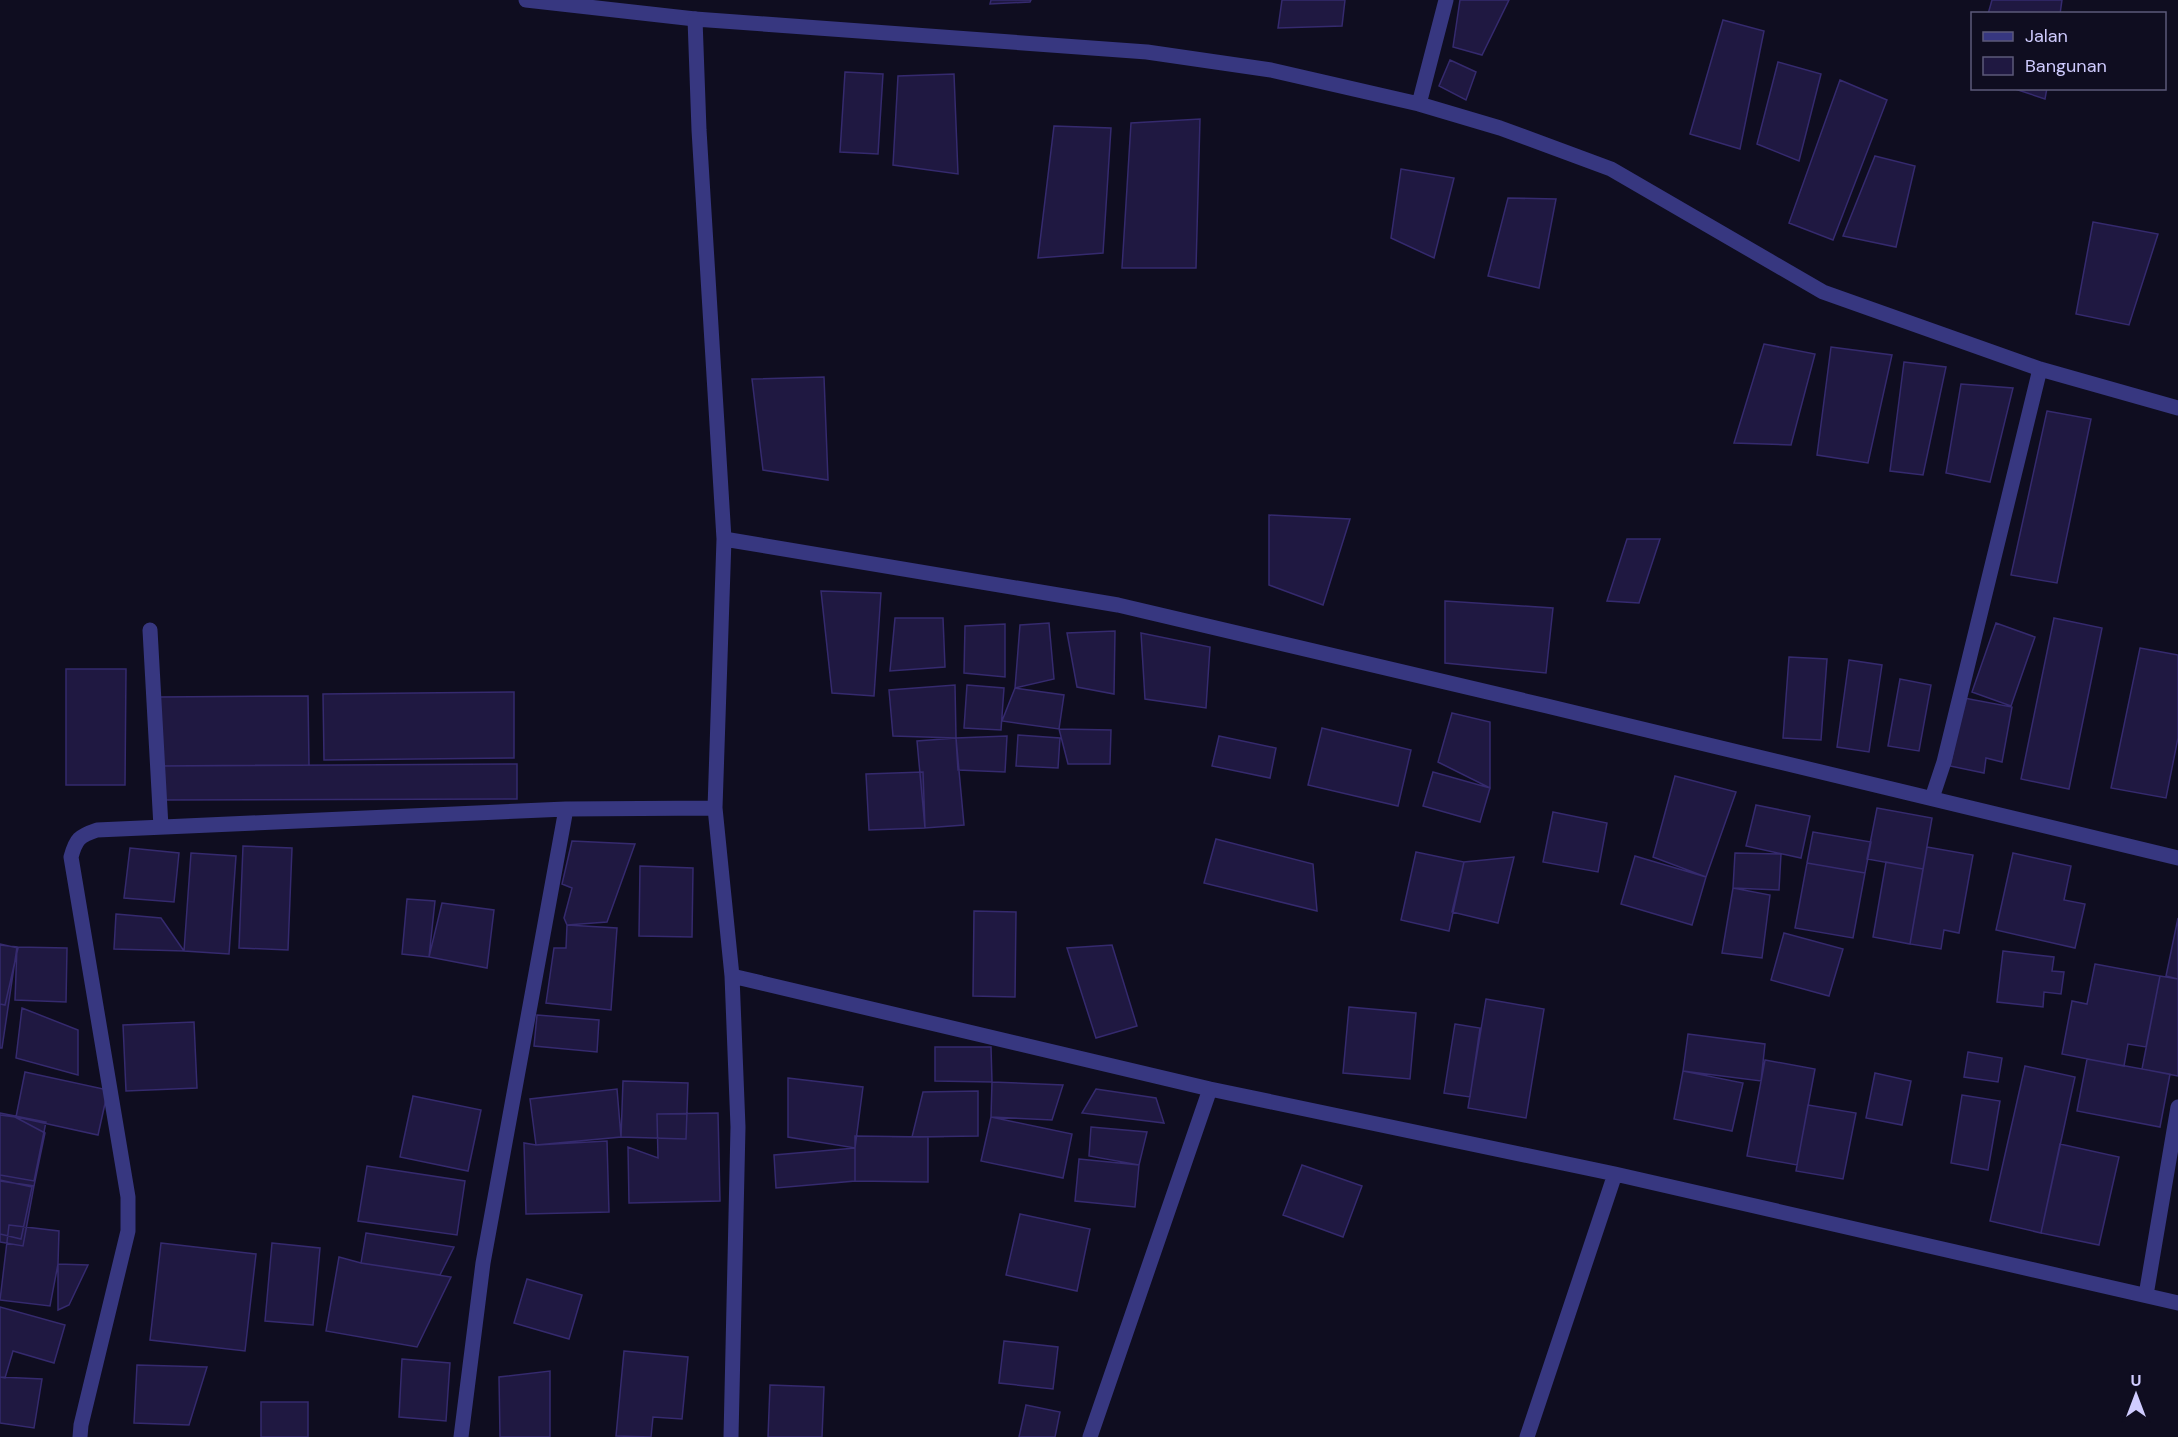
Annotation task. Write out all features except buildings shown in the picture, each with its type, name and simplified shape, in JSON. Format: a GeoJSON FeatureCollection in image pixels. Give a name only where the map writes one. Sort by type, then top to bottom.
{"type":"FeatureCollection","features":[{"type":"Feature","properties":{"kind":"street"},"geometry":{"type":"LineString","coordinates":[[526,0],[695,19],[1147,52],[1271,70],[1419,104],[1500,128],[1611,169],[1823,292],[2040,369],[2178,408]]}},
{"type":"Feature","properties":{"kind":"street"},"geometry":{"type":"LineString","coordinates":[[1419,104],[1446,0]]}},
{"type":"Feature","properties":{"kind":"street"},"geometry":{"type":"LineString","coordinates":[[695,19],[700,141],[724,539],[715,808],[732,976],[738,1127],[731,1437]]}},
{"type":"Feature","properties":{"kind":"street"},"geometry":{"type":"LineString","coordinates":[[1932,798],[1944,762],[2040,369]]}},
{"type":"Feature","properties":{"kind":"street"},"geometry":{"type":"LineString","coordinates":[[724,539],[1118,605],[2178,858]]}},
{"type":"Feature","properties":{"kind":"street"},"geometry":{"type":"LineString","coordinates":[[150,630],[161,827]]}},
{"type":"Feature","properties":{"kind":"street"},"geometry":{"type":"LineString","coordinates":[[80,1437],[128,1231],[128,1197],[71,857],[76,842],[91,832],[161,827],[566,809],[715,808]]}},
{"type":"Feature","properties":{"kind":"street"},"geometry":{"type":"LineString","coordinates":[[461,1437],[483,1263],[566,809]]}},
{"type":"Feature","properties":{"kind":"street"},"geometry":{"type":"LineString","coordinates":[[732,976],[1210,1089],[1615,1174],[2178,1303]]}},
{"type":"Feature","properties":{"kind":"street"},"geometry":{"type":"LineString","coordinates":[[1090,1437],[1210,1089]]}},
{"type":"Feature","properties":{"kind":"street"},"geometry":{"type":"LineString","coordinates":[[2146,1295],[2178,1107]]}},
{"type":"Feature","properties":{"kind":"street"},"geometry":{"type":"LineString","coordinates":[[1527,1437],[1615,1174]]}}]}
